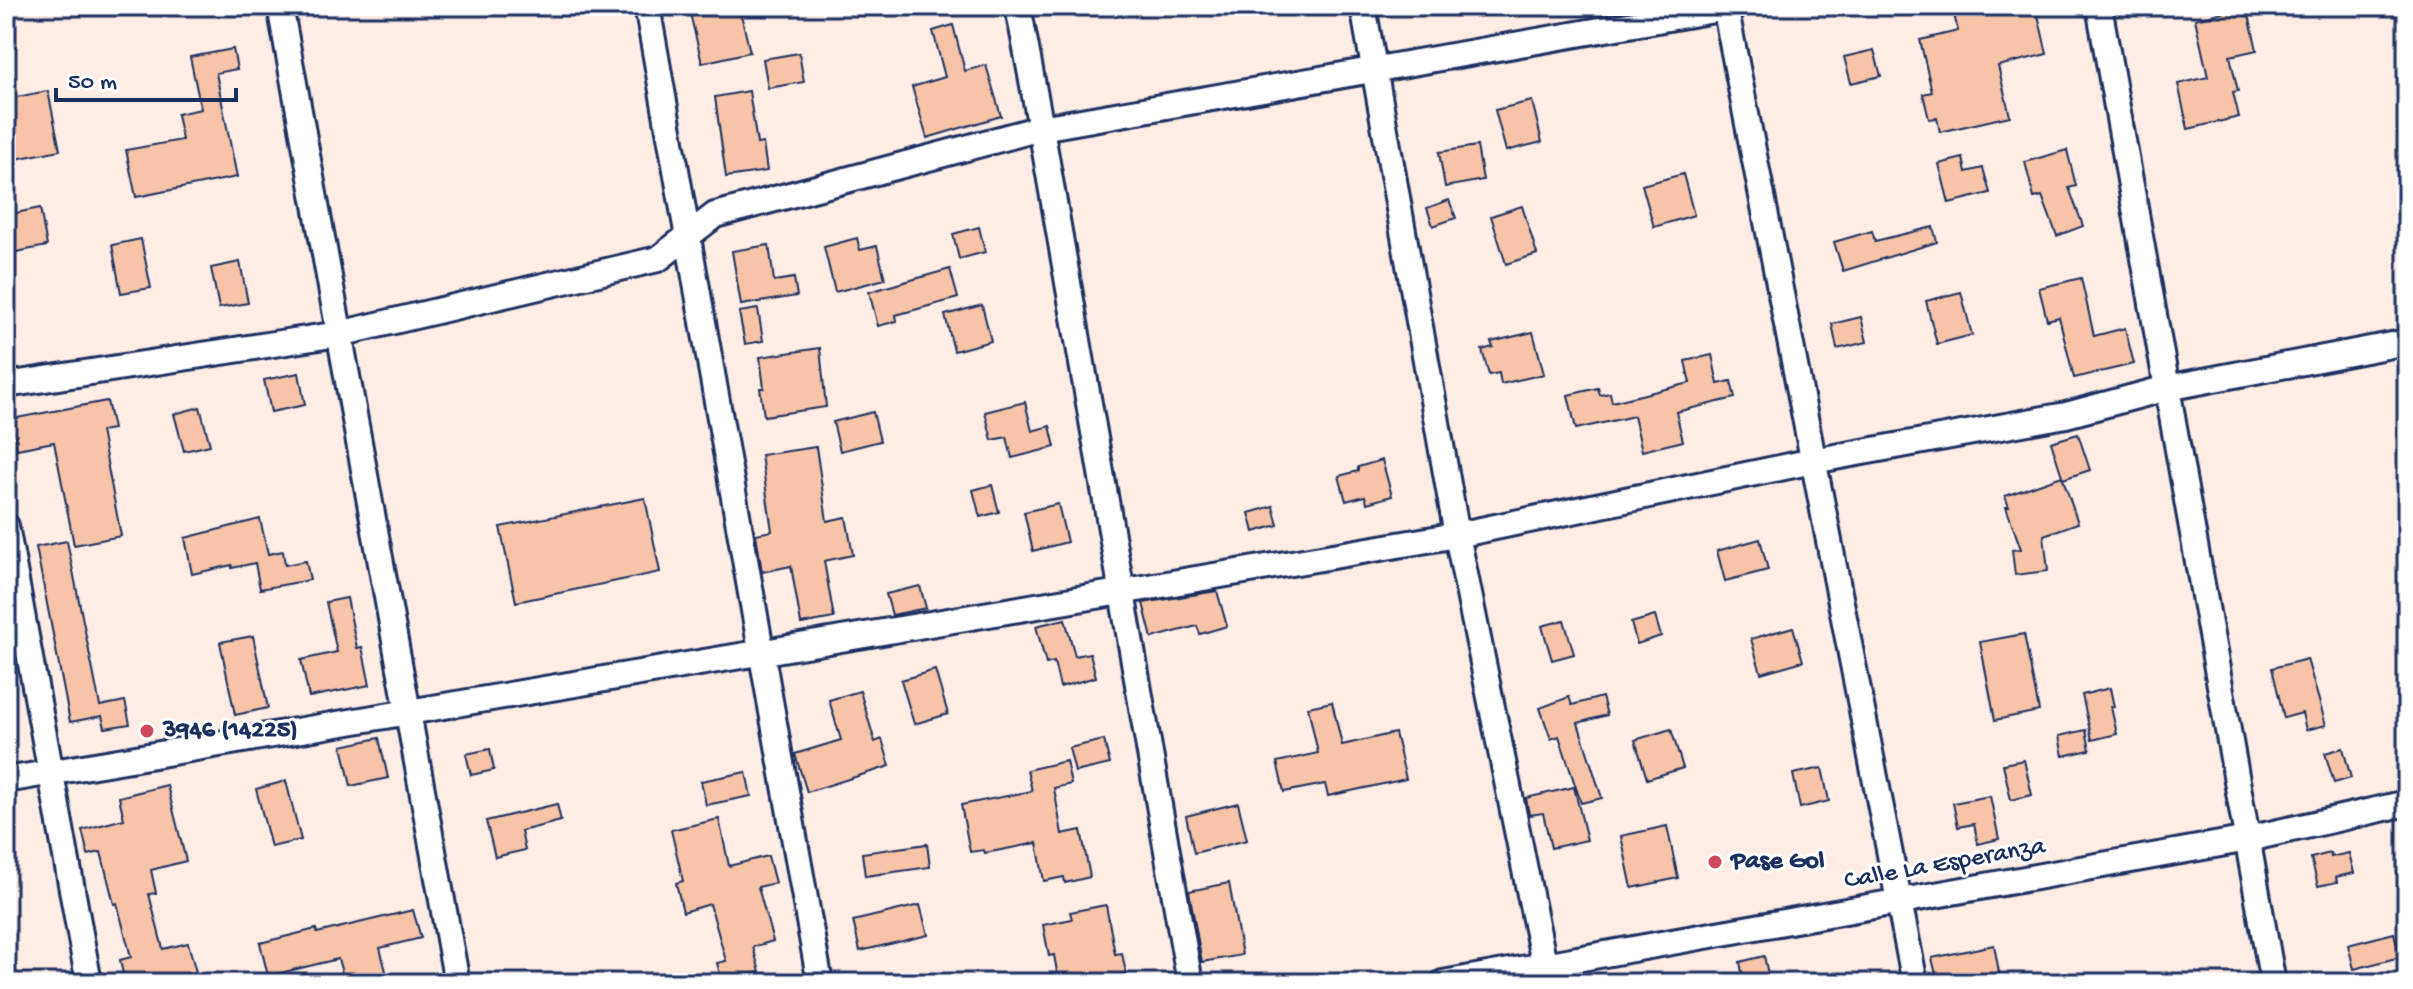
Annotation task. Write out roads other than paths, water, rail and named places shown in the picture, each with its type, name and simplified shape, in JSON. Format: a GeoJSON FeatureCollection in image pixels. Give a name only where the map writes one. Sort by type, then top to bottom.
{"type":"FeatureCollection","features":[{"type":"Feature","properties":{"kind":"street"},"geometry":{"type":"LineString","coordinates":[[280,6],[457,983]]}},
{"type":"Feature","properties":{"kind":"street"},"geometry":{"type":"LineString","coordinates":[[647,6],[820,983]]}},
{"type":"Feature","properties":{"kind":"street"},"geometry":{"type":"LineString","coordinates":[[1018,6],[1190,983]]}},
{"type":"Feature","properties":{"kind":"street"},"geometry":{"type":"LineString","coordinates":[[1363,6],[1457,535],[1546,974]]}},
{"type":"Feature","properties":{"kind":"street"},"geometry":{"type":"LineString","coordinates":[[2099,6],[2273,983]]}},
{"type":"Feature","properties":{"kind":"street"},"geometry":{"type":"LineString","coordinates":[[6,385],[339,334],[658,259],[715,215],[1041,128],[1729,7],[1813,461],[1915,983]]}},
{"type":"Feature","properties":{"kind":"street"},"geometry":{"type":"LineString","coordinates":[[6,780],[1457,535],[1813,461],[2066,415],[2167,388],[2407,342]]}},
{"type":"Feature","properties":{"kind":"street"},"geometry":{"type":"LineString","coordinates":[[6,526],[89,983]]}},
{"type":"Feature","properties":{"kind":"street","name":"Calle La Esperanza"},"geometry":{"type":"LineString","coordinates":[[1443,983],[1546,974],[1899,902],[2248,839],[2407,803]]}},
{"type":"Feature","properties":{"kind":"place","name":"3946 (14225)"},"geometry":{"type":"Point","coordinates":[147,731]}},
{"type":"Feature","properties":{"kind":"place","name":"Pase Gol"},"geometry":{"type":"Point","coordinates":[1715,862]}}]}
